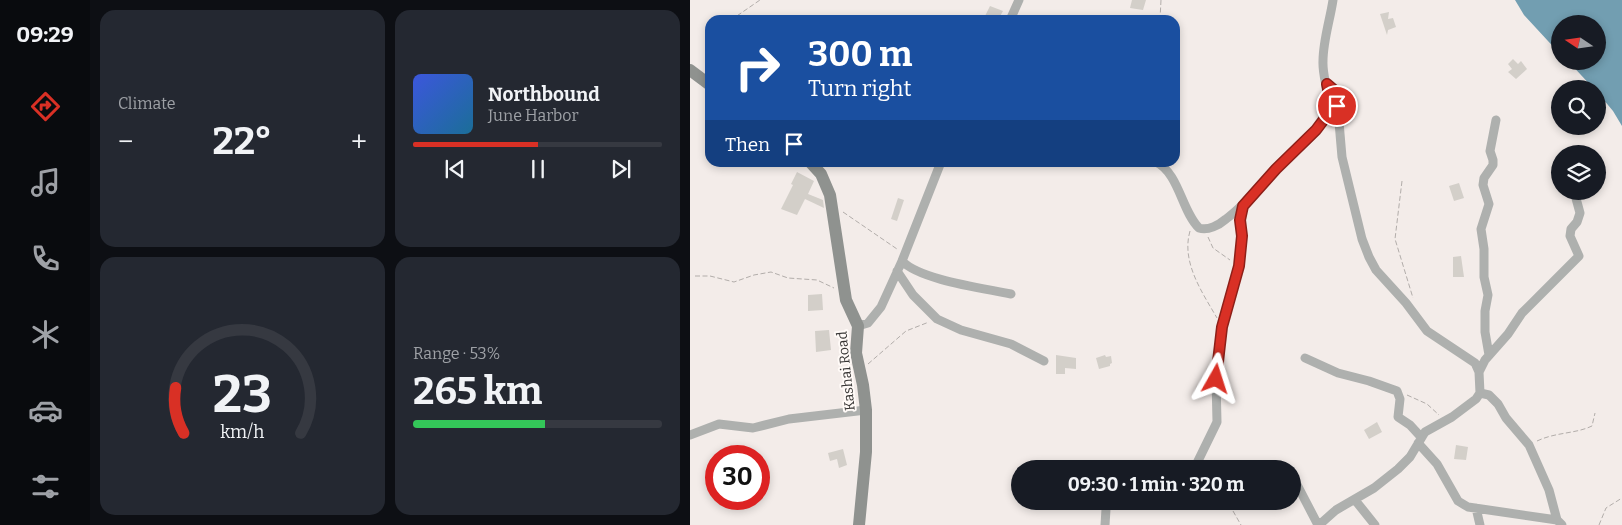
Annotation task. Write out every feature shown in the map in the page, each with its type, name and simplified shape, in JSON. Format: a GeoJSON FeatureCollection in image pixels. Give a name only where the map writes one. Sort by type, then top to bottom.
{"type":"FeatureCollection","features":[{"type":"Feature","properties":{"kind":"street"},"geometry":{"type":"LineString","coordinates":[[1012,15],[1019,0]]}},
{"type":"Feature","properties":{"kind":"street"},"geometry":{"type":"LineString","coordinates":[[1162,167],[1175,183],[1199,228],[1204,230],[1226,220],[1243,206],[1276,169],[1316,130],[1325,118],[1329,94],[1323,73],[1322,59],[1333,0]]}},
{"type":"Feature","properties":{"kind":"street"},"geometry":{"type":"LineString","coordinates":[[690,70],[705,80]]}},
{"type":"Feature","properties":{"kind":"street"},"geometry":{"type":"LineString","coordinates":[[1301,492],[1319,525],[1336,510],[1374,488],[1403,464],[1429,429],[1444,422],[1476,399],[1480,393],[1479,372],[1475,363],[1469,357],[1444,344],[1426,331],[1406,303],[1376,270],[1369,258],[1362,239],[1342,157],[1337,99],[1334,90],[1327,84]]}},
{"type":"Feature","properties":{"kind":"street"},"geometry":{"type":"LineString","coordinates":[[1489,356],[1485,332],[1485,311],[1488,295],[1484,276],[1484,249],[1481,229],[1489,204],[1483,186],[1484,178],[1493,165],[1490,151],[1496,120]]}},
{"type":"Feature","properties":{"kind":"street","name":"Kashai Road"},"geometry":{"type":"LineString","coordinates":[[815,167],[821,174],[832,204],[846,300],[858,326],[856,353],[866,410],[866,460],[859,525]]}},
{"type":"Feature","properties":{"kind":"street"},"geometry":{"type":"LineString","coordinates":[[858,326],[868,323],[877,312],[903,257],[939,167]]}},
{"type":"Feature","properties":{"kind":"street"},"geometry":{"type":"LineString","coordinates":[[1479,372],[1522,313],[1579,256],[1570,236],[1571,229],[1577,222],[1580,213],[1576,200]]}},
{"type":"Feature","properties":{"kind":"street"},"geometry":{"type":"LineString","coordinates":[[1198,460],[1217,422],[1216,379],[1222,327],[1239,266],[1242,236],[1240,220],[1243,206]]}},
{"type":"Feature","properties":{"kind":"street"},"geometry":{"type":"LineString","coordinates":[[903,257],[909,269],[1011,294]]}},
{"type":"Feature","properties":{"kind":"street"},"geometry":{"type":"LineString","coordinates":[[897,270],[914,295],[937,319],[961,330],[1011,344],[1044,361]]}},
{"type":"Feature","properties":{"kind":"street"},"geometry":{"type":"LineString","coordinates":[[1304,358],[1338,373],[1393,388],[1399,393],[1398,417],[1410,425],[1434,459],[1458,501],[1468,507],[1560,522],[1549,490],[1529,444],[1506,418],[1498,404],[1489,395],[1480,393]]}},
{"type":"Feature","properties":{"kind":"street"},"geometry":{"type":"LineString","coordinates":[[690,435],[719,424],[752,428],[796,418],[866,410]]}},
{"type":"Feature","properties":{"kind":"street"},"geometry":{"type":"LineString","coordinates":[[1355,500],[1375,525]]}},
{"type":"Feature","properties":{"kind":"street"},"geometry":{"type":"LineString","coordinates":[[1476,508],[1480,525]]}},
{"type":"Feature","properties":{"kind":"street"},"geometry":{"type":"LineString","coordinates":[[1105,525],[1106,510]]}},
{"type":"Feature","properties":{"kind":"path"},"geometry":{"type":"LineString","coordinates":[[738,15],[760,0]]}},
{"type":"Feature","properties":{"kind":"path"},"geometry":{"type":"LineString","coordinates":[[1160,15],[1161,0]]}},
{"type":"Feature","properties":{"kind":"path"},"geometry":{"type":"LineString","coordinates":[[1402,181],[1395,239],[1414,301]]}},
{"type":"Feature","properties":{"kind":"path"},"geometry":{"type":"LineString","coordinates":[[832,204],[903,257]]}},
{"type":"Feature","properties":{"kind":"path"},"geometry":{"type":"LineString","coordinates":[[1194,221],[1187,242],[1189,263],[1202,293],[1222,327]]}},
{"type":"Feature","properties":{"kind":"path"},"geometry":{"type":"LineString","coordinates":[[1204,230],[1213,248],[1239,266]]}},
{"type":"Feature","properties":{"kind":"path"},"geometry":{"type":"LineString","coordinates":[[695,276],[710,276],[734,282],[754,275],[771,272],[788,278],[817,280],[831,285],[846,300]]}},
{"type":"Feature","properties":{"kind":"path"},"geometry":{"type":"LineString","coordinates":[[860,368],[872,362],[879,353],[906,331],[937,319]]}},
{"type":"Feature","properties":{"kind":"path"},"geometry":{"type":"LineString","coordinates":[[1399,393],[1427,404],[1436,410],[1444,422]]}},
{"type":"Feature","properties":{"kind":"path"},"geometry":{"type":"LineString","coordinates":[[1529,444],[1547,436],[1592,426],[1595,413]]}},
{"type":"Feature","properties":{"kind":"path"},"geometry":{"type":"LineString","coordinates":[[1599,525],[1606,508],[1622,498]]}},
{"type":"Feature","properties":{"kind":"path"},"geometry":{"type":"LineString","coordinates":[[1233,511],[1241,525]]}},
{"type":"Feature","properties":{"kind":"water"},"geometry":{"type":"Polygon","coordinates":[[[1515,0],[1622,0],[1622,126],[1606,103],[1606,80],[1586,80],[1576,70],[1606,70],[1606,15],[1551,15],[1551,44],[1524,15],[1515,0]]]}},
{"type":"Feature","properties":{"kind":"building"},"geometry":{"type":"Polygon","coordinates":[[[1132,0],[1146,0],[1143,10],[1130,8],[1132,0]]]}},
{"type":"Feature","properties":{"kind":"building"},"geometry":{"type":"Polygon","coordinates":[[[990,6],[1003,11],[1001,15],[986,15],[990,6]]]}},
{"type":"Feature","properties":{"kind":"building"},"geometry":{"type":"Polygon","coordinates":[[[1389,12],[1388,19],[1393,18],[1396,27],[1388,30],[1387,35],[1380,14],[1389,12]]]}},
{"type":"Feature","properties":{"kind":"building"},"geometry":{"type":"Polygon","coordinates":[[[1513,59],[1518,64],[1521,61],[1527,69],[1516,79],[1508,72],[1512,69],[1508,64],[1513,59]]]}},
{"type":"Feature","properties":{"kind":"building"},"geometry":{"type":"Polygon","coordinates":[[[797,172],[814,181],[808,194],[823,200],[824,208],[805,199],[797,215],[781,209],[797,172]]]}},
{"type":"Feature","properties":{"kind":"building"},"geometry":{"type":"Polygon","coordinates":[[[1459,183],[1464,198],[1454,201],[1449,186],[1459,183]]]}},
{"type":"Feature","properties":{"kind":"building"},"geometry":{"type":"Polygon","coordinates":[[[898,198],[904,200],[897,221],[891,219],[898,198]]]}},
{"type":"Feature","properties":{"kind":"building"},"geometry":{"type":"Polygon","coordinates":[[[1461,256],[1464,277],[1453,277],[1453,257],[1461,256]]]}},
{"type":"Feature","properties":{"kind":"building"},"geometry":{"type":"Polygon","coordinates":[[[822,294],[823,310],[808,311],[808,295],[822,294]]]}},
{"type":"Feature","properties":{"kind":"building"},"geometry":{"type":"Polygon","coordinates":[[[829,330],[831,350],[816,352],[815,331],[829,330]]]}},
{"type":"Feature","properties":{"kind":"building"},"geometry":{"type":"Polygon","coordinates":[[[1056,355],[1076,358],[1076,369],[1065,368],[1065,374],[1056,374],[1056,355]]]}},
{"type":"Feature","properties":{"kind":"building"},"geometry":{"type":"Polygon","coordinates":[[[1105,355],[1106,357],[1111,356],[1112,363],[1110,366],[1099,369],[1096,358],[1105,355]]]}},
{"type":"Feature","properties":{"kind":"building"},"geometry":{"type":"Polygon","coordinates":[[[1377,422],[1382,432],[1369,439],[1364,430],[1377,422]]]}},
{"type":"Feature","properties":{"kind":"building"},"geometry":{"type":"Polygon","coordinates":[[[1456,445],[1468,447],[1466,460],[1454,459],[1456,445]]]}},
{"type":"Feature","properties":{"kind":"building"},"geometry":{"type":"Polygon","coordinates":[[[843,449],[847,465],[839,468],[837,459],[830,461],[828,453],[843,449]]]}},
{"type":"Feature","properties":{"kind":"route"},"geometry":{"type":"LineString","coordinates":[[1216,379],[1222,327],[1232,298],[1239,266],[1242,236],[1240,220],[1243,206],[1276,169],[1316,130],[1325,118],[1329,94],[1327,84],[1334,90],[1337,106]]}}]}
